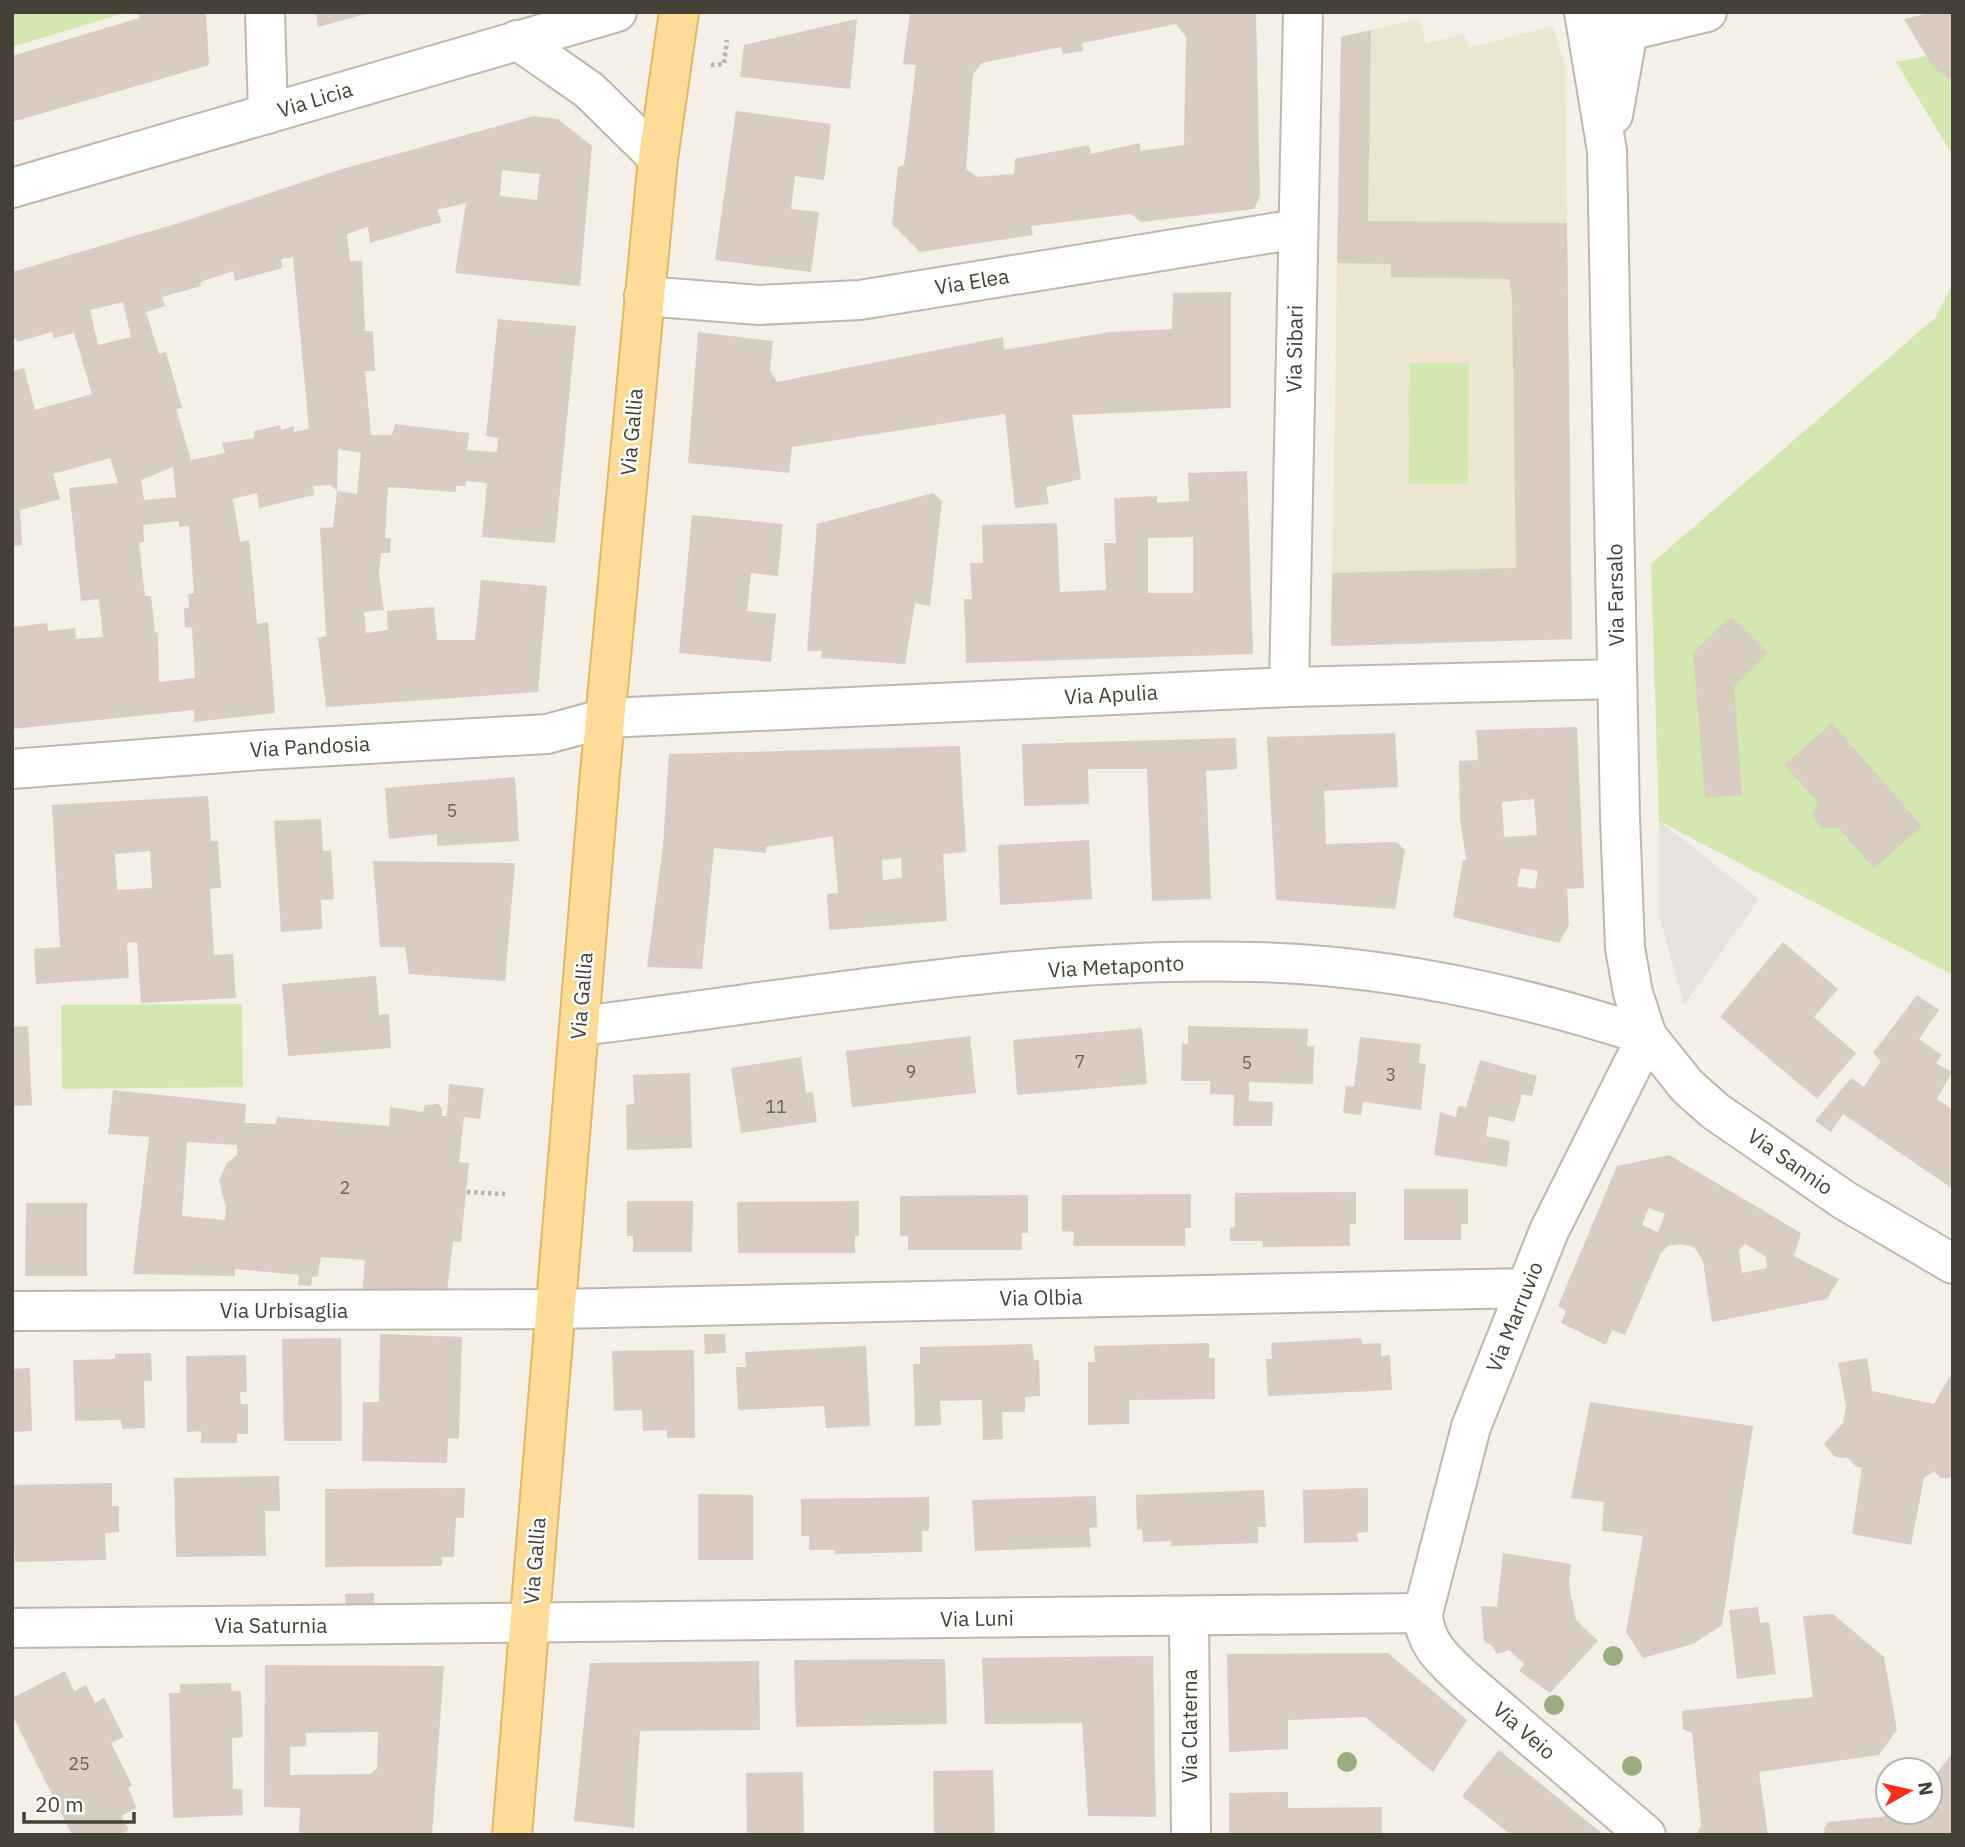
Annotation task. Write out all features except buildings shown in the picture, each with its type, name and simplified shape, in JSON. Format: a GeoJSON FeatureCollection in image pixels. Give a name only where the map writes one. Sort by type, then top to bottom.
{"type":"FeatureCollection","features":[{"type":"Feature","properties":{"kind":"main road","name":"Via Gallia"},"geometry":{"type":"LineString","coordinates":[[512,1835],[606,718],[659,159],[679,12]]}},
{"type":"Feature","properties":{"kind":"street"},"geometry":{"type":"LineString","coordinates":[[265,12],[268,114]]}},
{"type":"Feature","properties":{"kind":"street","name":"Via Licia"},"geometry":{"type":"LineString","coordinates":[[12,188],[617,12]]}},
{"type":"Feature","properties":{"kind":"street","name":"Via Farsalo"},"geometry":{"type":"LineString","coordinates":[[1584,12],[1607,151],[1625,948],[1633,993],[1647,1036]]}},
{"type":"Feature","properties":{"kind":"street"},"geometry":{"type":"LineString","coordinates":[[1592,12],[1604,24],[1707,12]]}},
{"type":"Feature","properties":{"kind":"street","name":"Via Sibari"},"geometry":{"type":"LineString","coordinates":[[1289,687],[1297,229],[1304,13]]}},
{"type":"Feature","properties":{"kind":"street","name":"Via Farsalo"},"geometry":{"type":"LineString","coordinates":[[1607,151],[1626,22]]}},
{"type":"Feature","properties":{"kind":"street"},"geometry":{"type":"LineString","coordinates":[[517,40],[589,90],[659,159]]}},
{"type":"Feature","properties":{"kind":"street","name":"Via Elea"},"geometry":{"type":"LineString","coordinates":[[645,296],[759,305],[860,300],[1297,229]]}},
{"type":"Feature","properties":{"kind":"street","name":"Via Apulia"},"geometry":{"type":"LineString","coordinates":[[606,718],[1289,687],[1617,679]]}},
{"type":"Feature","properties":{"kind":"street","name":"Via Pandosia"},"geometry":{"type":"LineString","coordinates":[[12,769],[261,750],[547,734],[606,718]]}},
{"type":"Feature","properties":{"kind":"street","name":"Via Metaponto"},"geometry":{"type":"LineString","coordinates":[[580,1026],[867,989],[1104,964],[1255,962],[1341,968],[1435,982],[1567,1011],[1647,1036]]}},
{"type":"Feature","properties":{"kind":"street","name":"Via Sannio"},"geometry":{"type":"LineString","coordinates":[[1647,1036],[1687,1086],[1714,1111],[1844,1200],[1953,1264]]}},
{"type":"Feature","properties":{"kind":"street","name":"Via Marruvio"},"geometry":{"type":"LineString","coordinates":[[1423,1613],[1471,1427],[1573,1178],[1647,1036]]}},
{"type":"Feature","properties":{"kind":"street","name":"Via Olbia"},"geometry":{"type":"LineString","coordinates":[[557,1310],[1526,1288]]}},
{"type":"Feature","properties":{"kind":"street","name":"Via Urbisaglia"},"geometry":{"type":"LineString","coordinates":[[12,1311],[557,1310]]}},
{"type":"Feature","properties":{"kind":"street","name":"Via Luni"},"geometry":{"type":"LineString","coordinates":[[530,1623],[1423,1613]]}},
{"type":"Feature","properties":{"kind":"street","name":"Via Veio"},"geometry":{"type":"LineString","coordinates":[[1423,1613],[1426,1634],[1447,1662],[1646,1835]]}},
{"type":"Feature","properties":{"kind":"street","name":"Via Claterna"},"geometry":{"type":"LineString","coordinates":[[1189,1617],[1191,1835]]}},
{"type":"Feature","properties":{"kind":"street","name":"Via Saturnia"},"geometry":{"type":"LineString","coordinates":[[12,1628],[530,1623]]}},
{"type":"Feature","properties":{"kind":"path"},"geometry":{"type":"LineString","coordinates":[[711,65],[724,64],[727,40]]}},
{"type":"Feature","properties":{"kind":"path"},"geometry":{"type":"LineString","coordinates":[[467,1192],[505,1194]]}},
{"type":"Feature","properties":{"kind":"shaded area"},"geometry":{"type":"Polygon","coordinates":[[[1419,19],[1426,44],[1464,34],[1469,48],[1553,26],[1565,66],[1572,639],[1331,646],[1341,37],[1419,19]]]}},
{"type":"Feature","properties":{"kind":"shaded area"},"geometry":{"type":"Polygon","coordinates":[[[1659,821],[1759,899],[1684,1005],[1659,915],[1659,821]]]}},
{"type":"Feature","properties":{"kind":"green space"},"geometry":{"type":"Polygon","coordinates":[[[12,12],[128,12],[12,47],[12,12]]]}},
{"type":"Feature","properties":{"kind":"green space"},"geometry":{"type":"Polygon","coordinates":[[[1926,56],[1953,85],[1953,156],[1896,62],[1926,56]]]}},
{"type":"Feature","properties":{"kind":"green space"},"geometry":{"type":"Polygon","coordinates":[[[1953,283],[1953,975],[1659,821],[1651,564],[1936,317],[1953,283]]]}},
{"type":"Feature","properties":{"kind":"green space"},"geometry":{"type":"Polygon","coordinates":[[[1410,363],[1469,363],[1468,484],[1409,484],[1410,363]]]}},
{"type":"Feature","properties":{"kind":"green space"},"geometry":{"type":"Polygon","coordinates":[[[242,1004],[243,1087],[62,1089],[61,1005],[242,1004]]]}}]}
